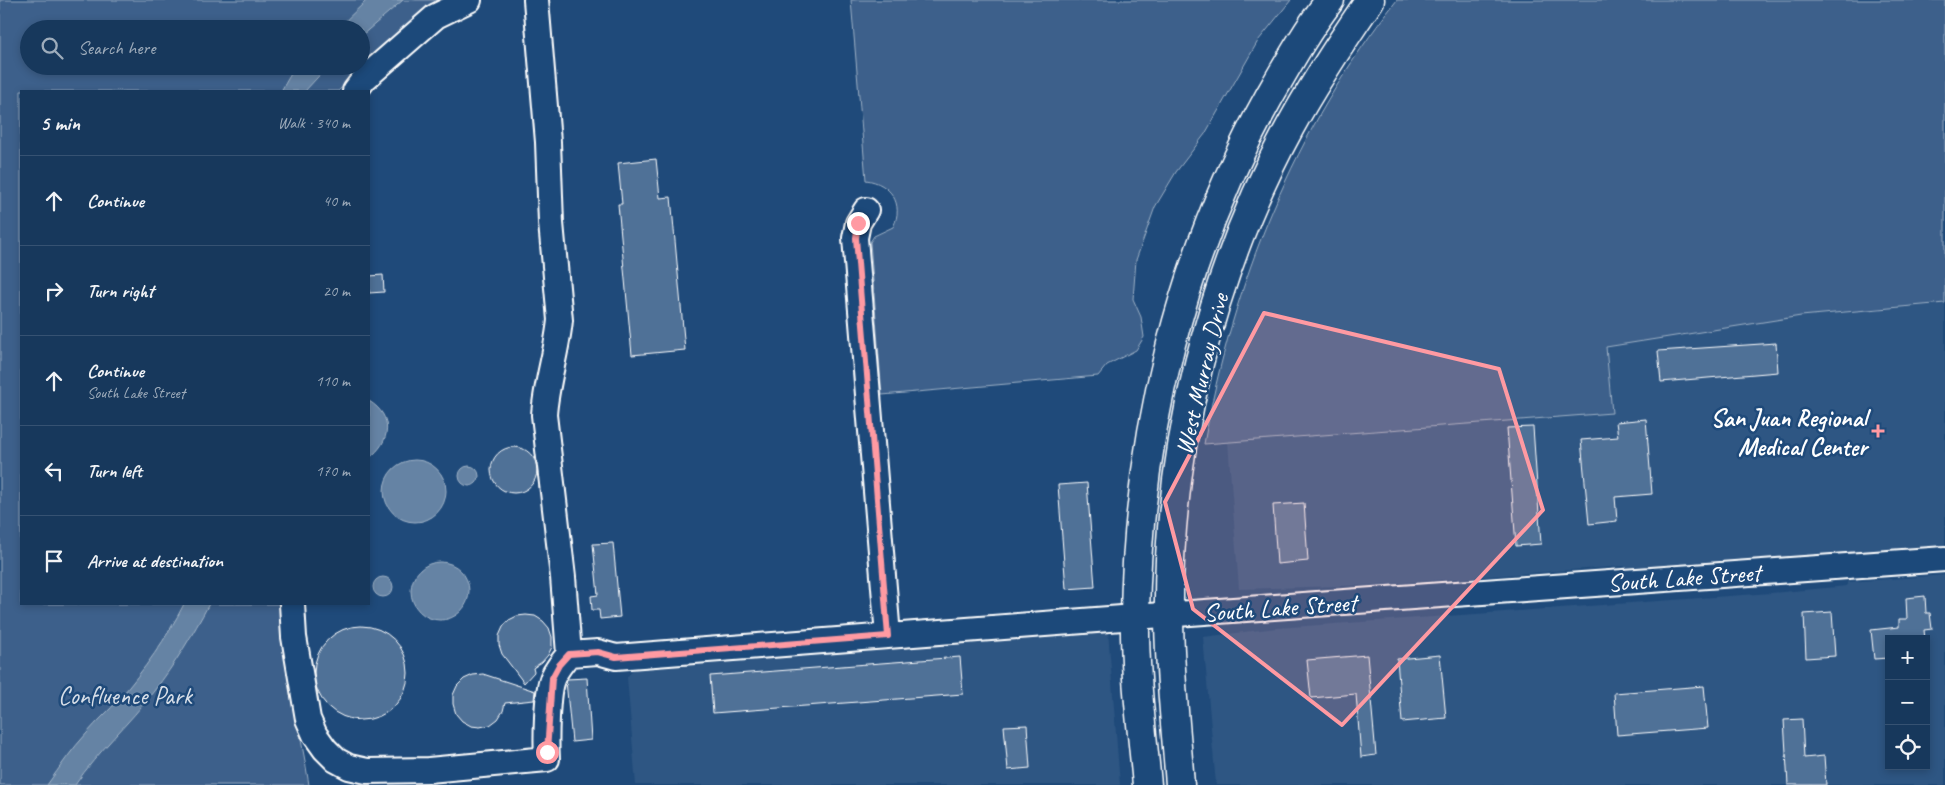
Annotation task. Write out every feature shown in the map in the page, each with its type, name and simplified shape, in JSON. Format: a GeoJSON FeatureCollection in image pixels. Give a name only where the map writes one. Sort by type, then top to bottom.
{"type":"FeatureCollection","features":[{"type":"Feature","properties":{"kind":"highway","name":"West Murray Drive"},"geometry":{"type":"LineString","coordinates":[[1147,785],[1135,617],[1143,492],[1151,435],[1163,374],[1183,298],[1205,236],[1239,154],[1294,53],[1330,0]]}},
{"type":"Feature","properties":{"kind":"highway","name":"West Murray Drive"},"geometry":{"type":"LineString","coordinates":[[1180,785],[1169,614],[1170,559],[1184,444],[1204,346],[1222,285],[1254,203],[1289,128],[1370,0]]}},
{"type":"Feature","properties":{"kind":"street"},"geometry":{"type":"LineString","coordinates":[[370,75],[436,16],[469,0]]}},
{"type":"Feature","properties":{"kind":"street"},"geometry":{"type":"LineString","coordinates":[[292,605],[294,637],[308,718],[314,735],[336,760],[349,767],[367,771],[429,770],[547,760],[549,698],[552,678],[559,665],[569,654],[564,577],[544,415],[545,397],[560,320],[551,223],[548,142],[536,0]]}},
{"type":"Feature","properties":{"kind":"street"},"geometry":{"type":"LineString","coordinates":[[356,90],[370,75]]}},
{"type":"Feature","properties":{"kind":"street"},"geometry":{"type":"LineString","coordinates":[[866,210],[858,223],[856,238],[888,636]]}},
{"type":"Feature","properties":{"kind":"street","name":"South Lake Street"},"geometry":{"type":"LineString","coordinates":[[569,654],[598,652],[616,657],[1169,614],[1945,560]]}},
{"type":"Feature","properties":{"kind":"highlighted area"},"geometry":{"type":"Polygon","coordinates":[[[1264,313],[1499,369],[1543,510],[1342,725],[1193,609],[1165,502],[1264,313]]]}},
{"type":"Feature","properties":{"kind":"shaded area"},"geometry":{"type":"Polygon","coordinates":[[[367,0],[403,0],[370,28],[370,20],[346,20],[367,0]]]}},
{"type":"Feature","properties":{"kind":"shaded area"},"geometry":{"type":"Polygon","coordinates":[[[290,75],[320,75],[306,90],[282,90],[290,75]]]}},
{"type":"Feature","properties":{"kind":"shaded area"},"geometry":{"type":"Polygon","coordinates":[[[1945,303],[1945,545],[1626,573],[1625,566],[1373,585],[1239,589],[1228,442],[1612,413],[1606,347],[1801,316],[1945,303]]]}},
{"type":"Feature","properties":{"kind":"shaded area"},"geometry":{"type":"Polygon","coordinates":[[[370,402],[383,414],[387,429],[382,444],[370,457],[370,402]]]}},
{"type":"Feature","properties":{"kind":"shaded area"},"geometry":{"type":"Polygon","coordinates":[[[409,460],[421,460],[437,469],[444,479],[446,491],[444,503],[437,513],[421,522],[409,522],[398,517],[389,508],[384,497],[384,485],[389,474],[398,465],[409,460]]]}},
{"type":"Feature","properties":{"kind":"shaded area"},"geometry":{"type":"Polygon","coordinates":[[[465,466],[473,466],[479,472],[479,480],[473,486],[465,486],[459,480],[459,472],[465,466]]]}},
{"type":"Feature","properties":{"kind":"shaded area"},"geometry":{"type":"Polygon","coordinates":[[[440,562],[451,564],[461,570],[467,580],[469,591],[467,602],[461,612],[451,618],[440,620],[429,618],[419,612],[413,602],[411,591],[413,580],[419,570],[429,564],[440,562]]]}},
{"type":"Feature","properties":{"kind":"shaded area"},"geometry":{"type":"Polygon","coordinates":[[[1945,575],[1945,785],[1216,785],[1203,637],[1277,628],[1847,586],[1847,582],[1945,575]]]}},
{"type":"Feature","properties":{"kind":"shaded area"},"geometry":{"type":"Polygon","coordinates":[[[383,577],[390,580],[393,587],[390,594],[383,597],[376,594],[373,587],[376,580],[383,577]]]}},
{"type":"Feature","properties":{"kind":"shaded area"},"geometry":{"type":"Polygon","coordinates":[[[183,605],[208,605],[183,649],[154,691],[75,785],[47,785],[76,745],[128,688],[170,629],[183,605]]]}},
{"type":"Feature","properties":{"kind":"shaded area"},"geometry":{"type":"Polygon","coordinates":[[[1108,631],[1120,785],[636,785],[627,677],[635,668],[1108,631]]]}},
{"type":"Feature","properties":{"kind":"green space","name":"Confluence Park"},"geometry":{"type":"Polygon","coordinates":[[[0,0],[442,0],[431,7],[370,62],[370,20],[20,20],[20,75],[356,75],[339,90],[20,90],[20,605],[279,605],[287,672],[309,785],[0,785],[0,0]]]}},
{"type":"Feature","properties":{"kind":"green space"},"geometry":{"type":"Polygon","coordinates":[[[851,0],[1291,0],[1258,41],[1205,134],[1176,172],[1155,207],[1136,260],[1133,299],[1141,317],[1144,337],[1136,350],[1107,365],[1098,376],[882,395],[870,242],[874,236],[893,227],[897,210],[893,196],[888,190],[882,185],[866,180],[851,0]]]}},
{"type":"Feature","properties":{"kind":"green space"},"geometry":{"type":"Polygon","coordinates":[[[1397,0],[1945,0],[1945,303],[1801,316],[1606,347],[1612,413],[1204,444],[1216,384],[1232,325],[1250,267],[1273,210],[1298,155],[1328,101],[1361,49],[1397,0]]]}},
{"type":"Feature","properties":{"kind":"building"},"geometry":{"type":"Polygon","coordinates":[[[656,159],[660,198],[671,197],[685,350],[632,355],[618,204],[622,204],[618,163],[656,159]]]}},
{"type":"Feature","properties":{"kind":"building"},"geometry":{"type":"Polygon","coordinates":[[[383,275],[384,292],[370,293],[370,276],[383,275]]]}},
{"type":"Feature","properties":{"kind":"building"},"geometry":{"type":"Polygon","coordinates":[[[1776,343],[1778,372],[1661,382],[1658,351],[1776,343]]]}},
{"type":"Feature","properties":{"kind":"building"},"geometry":{"type":"Polygon","coordinates":[[[1646,419],[1652,494],[1615,497],[1617,521],[1589,524],[1581,440],[1618,437],[1616,422],[1646,419]]]}},
{"type":"Feature","properties":{"kind":"building"},"geometry":{"type":"Polygon","coordinates":[[[1533,427],[1541,544],[1516,546],[1507,428],[1533,427]]]}},
{"type":"Feature","properties":{"kind":"building"},"geometry":{"type":"Polygon","coordinates":[[[509,447],[519,447],[533,457],[537,470],[533,483],[527,489],[519,493],[509,493],[495,483],[491,475],[491,465],[501,451],[509,447]]]}},
{"type":"Feature","properties":{"kind":"building"},"geometry":{"type":"Polygon","coordinates":[[[1087,483],[1095,587],[1066,589],[1058,485],[1087,483]]]}},
{"type":"Feature","properties":{"kind":"building"},"geometry":{"type":"Polygon","coordinates":[[[1304,503],[1308,561],[1277,564],[1273,505],[1304,503]]]}},
{"type":"Feature","properties":{"kind":"building"},"geometry":{"type":"Polygon","coordinates":[[[613,543],[620,617],[600,619],[599,610],[592,610],[591,596],[598,595],[593,544],[613,543]]]}},
{"type":"Feature","properties":{"kind":"building"},"geometry":{"type":"Polygon","coordinates":[[[1925,596],[1926,613],[1930,613],[1932,629],[1924,630],[1925,635],[1885,635],[1885,658],[1874,659],[1871,630],[1899,627],[1899,619],[1907,619],[1906,598],[1925,596]]]}},
{"type":"Feature","properties":{"kind":"building"},"geometry":{"type":"Polygon","coordinates":[[[1832,612],[1835,656],[1806,658],[1804,614],[1832,612]]]}},
{"type":"Feature","properties":{"kind":"building"},"geometry":{"type":"Polygon","coordinates":[[[517,616],[535,616],[549,628],[552,637],[552,647],[542,662],[533,668],[534,672],[524,683],[502,654],[499,636],[509,620],[517,616]]]}},
{"type":"Feature","properties":{"kind":"building"},"geometry":{"type":"Polygon","coordinates":[[[361,626],[379,629],[394,640],[405,655],[408,673],[405,691],[394,706],[379,717],[361,720],[343,717],[328,706],[317,691],[314,673],[317,655],[328,640],[343,629],[361,626]]]}},
{"type":"Feature","properties":{"kind":"building"},"geometry":{"type":"Polygon","coordinates":[[[1367,655],[1376,755],[1361,757],[1356,694],[1311,698],[1307,660],[1367,655]]]}},
{"type":"Feature","properties":{"kind":"building"},"geometry":{"type":"Polygon","coordinates":[[[1440,655],[1446,718],[1402,722],[1397,659],[1440,655]]]}},
{"type":"Feature","properties":{"kind":"building"},"geometry":{"type":"Polygon","coordinates":[[[960,657],[963,694],[713,713],[710,676],[960,657]]]}},
{"type":"Feature","properties":{"kind":"building"},"geometry":{"type":"Polygon","coordinates":[[[483,674],[535,691],[534,700],[505,703],[498,719],[490,725],[471,726],[462,721],[456,714],[453,695],[457,686],[464,679],[473,675],[483,674]]]}},
{"type":"Feature","properties":{"kind":"building"},"geometry":{"type":"Polygon","coordinates":[[[587,678],[591,740],[572,742],[566,681],[567,679],[587,678]]]}},
{"type":"Feature","properties":{"kind":"building"},"geometry":{"type":"Polygon","coordinates":[[[1704,686],[1708,728],[1617,735],[1614,693],[1704,686]]]}},
{"type":"Feature","properties":{"kind":"building"},"geometry":{"type":"Polygon","coordinates":[[[1802,719],[1804,758],[1824,756],[1826,785],[1788,785],[1784,720],[1802,719]]]}},
{"type":"Feature","properties":{"kind":"building"},"geometry":{"type":"Polygon","coordinates":[[[1027,725],[1030,768],[1008,770],[1004,726],[1027,725]]]}},
{"type":"Feature","properties":{"kind":"place","name":"San Juan Regional Medical Center"},"geometry":{"type":"Point","coordinates":[1878,431]}},
{"type":"Feature","properties":{"kind":"route"},"geometry":{"type":"LineString","coordinates":[[547,752],[549,698],[552,678],[559,665],[569,654],[598,652],[616,657],[888,636],[856,238],[858,223]]}}]}
